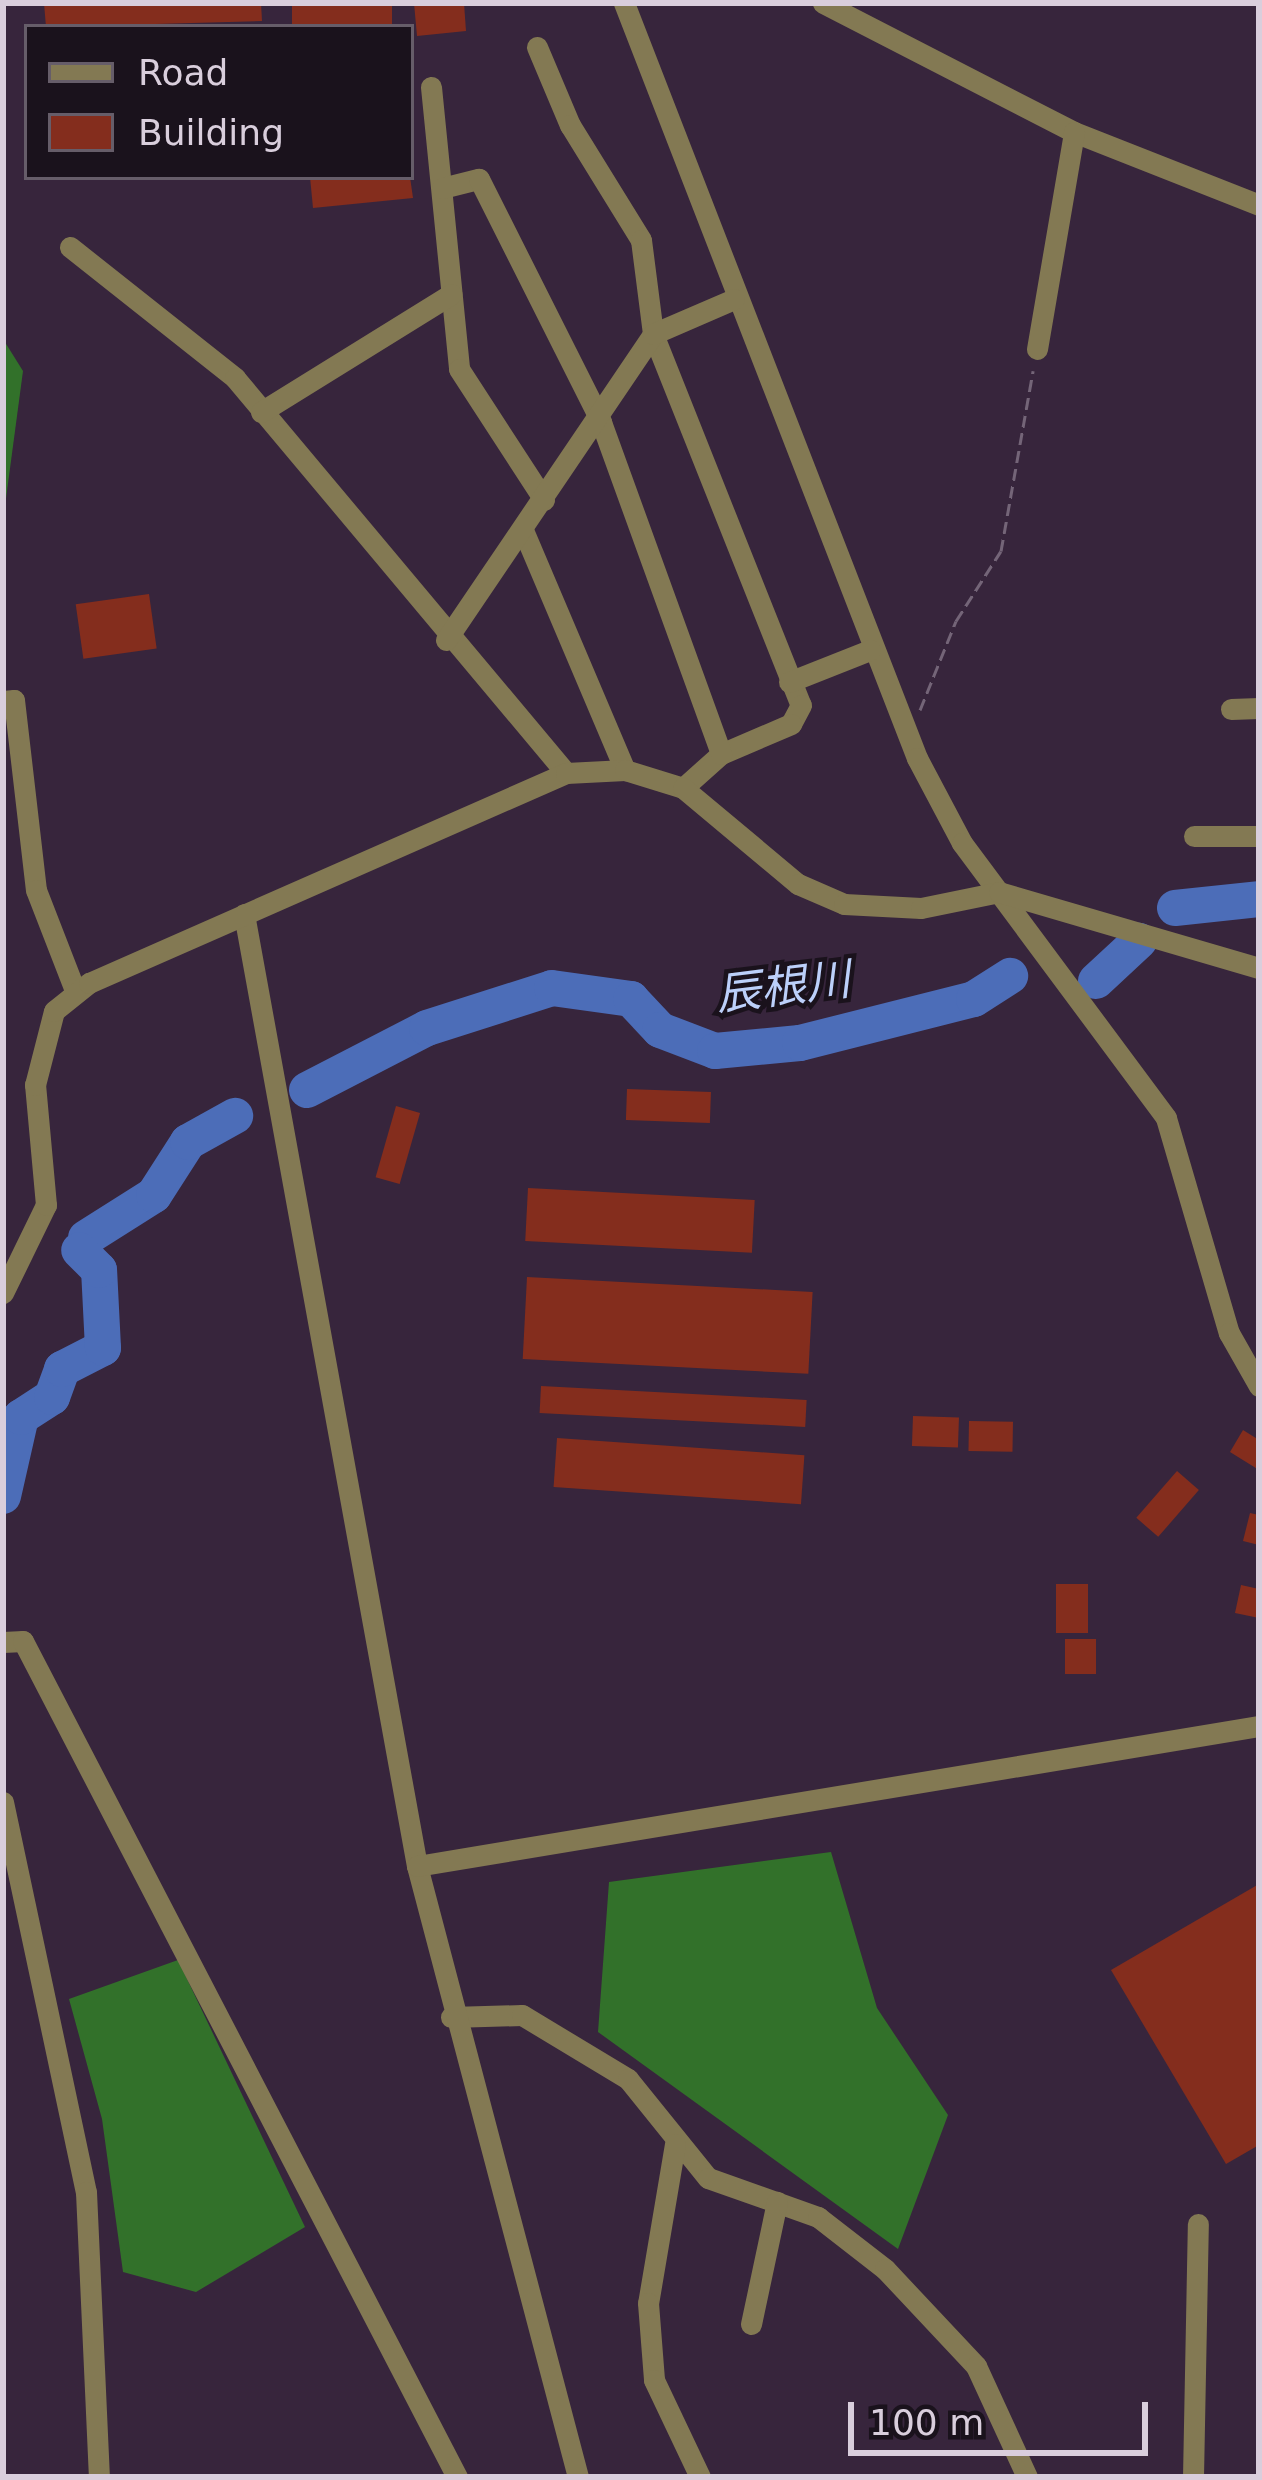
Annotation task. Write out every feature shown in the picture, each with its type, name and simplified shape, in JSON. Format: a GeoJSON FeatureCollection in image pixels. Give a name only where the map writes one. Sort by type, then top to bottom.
{"type":"FeatureCollection","features":[{"type":"Feature","properties":{"kind":"street"},"geometry":{"type":"LineString","coordinates":[[624,3],[734,298],[905,731],[999,892],[1166,1118],[1229,1333],[1259,1386]]}},
{"type":"Feature","properties":{"kind":"street"},"geometry":{"type":"LineString","coordinates":[[823,3],[1074,132],[1259,205]]}},
{"type":"Feature","properties":{"kind":"street"},"geometry":{"type":"LineString","coordinates":[[537,47],[569,125],[640,239],[653,334],[801,705],[790,724],[722,754],[683,788]]}},
{"type":"Feature","properties":{"kind":"street"},"geometry":{"type":"LineString","coordinates":[[430,88],[460,369],[544,500]]}},
{"type":"Feature","properties":{"kind":"street"},"geometry":{"type":"LineString","coordinates":[[1037,349],[1074,132]]}},
{"type":"Feature","properties":{"kind":"street"},"geometry":{"type":"LineString","coordinates":[[442,188],[479,179],[601,422],[722,754]]}},
{"type":"Feature","properties":{"kind":"street"},"geometry":{"type":"LineString","coordinates":[[70,247],[235,378],[358,518],[446,640],[566,773]]}},
{"type":"Feature","properties":{"kind":"street"},"geometry":{"type":"LineString","coordinates":[[261,412],[451,294]]}},
{"type":"Feature","properties":{"kind":"street"},"geometry":{"type":"LineString","coordinates":[[446,640],[601,422],[653,334],[734,298]]}},
{"type":"Feature","properties":{"kind":"street"},"geometry":{"type":"LineString","coordinates":[[523,530],[625,770]]}},
{"type":"Feature","properties":{"kind":"street"},"geometry":{"type":"LineString","coordinates":[[789,682],[870,650]]}},
{"type":"Feature","properties":{"kind":"street"},"geometry":{"type":"LineString","coordinates":[[3,700],[14,700],[14,791],[36,890],[76,993]]}},
{"type":"Feature","properties":{"kind":"street"},"geometry":{"type":"LineString","coordinates":[[1231,709],[1259,708]]}},
{"type":"Feature","properties":{"kind":"street"},"geometry":{"type":"LineString","coordinates":[[3,1293],[46,1204],[38,1048],[54,1011],[76,993],[244,914],[566,773],[625,770],[683,788],[798,884],[844,904],[921,908],[999,892],[1259,968]]}},
{"type":"Feature","properties":{"kind":"street"},"geometry":{"type":"LineString","coordinates":[[1195,836],[1259,836]]}},
{"type":"Feature","properties":{"kind":"street"},"geometry":{"type":"LineString","coordinates":[[244,914],[417,1866],[451,2017],[578,2477]]}},
{"type":"Feature","properties":{"kind":"street"},"geometry":{"type":"LineString","coordinates":[[3,1642],[23,1641],[457,2477]]}},
{"type":"Feature","properties":{"kind":"street"},"geometry":{"type":"LineString","coordinates":[[417,1866],[1259,1726]]}},
{"type":"Feature","properties":{"kind":"street"},"geometry":{"type":"LineString","coordinates":[[3,1802],[86,2192],[99,2477]]}},
{"type":"Feature","properties":{"kind":"street"},"geometry":{"type":"LineString","coordinates":[[451,2017],[522,2015],[628,2079],[675,2144],[709,2178],[818,2217],[941,2325],[1003,2410],[1027,2477]]}},
{"type":"Feature","properties":{"kind":"street"},"geometry":{"type":"LineString","coordinates":[[675,2144],[648,2302],[654,2380],[700,2477]]}},
{"type":"Feature","properties":{"kind":"street"},"geometry":{"type":"LineString","coordinates":[[751,2324],[777,2202]]}},
{"type":"Feature","properties":{"kind":"street"},"geometry":{"type":"LineString","coordinates":[[1193,2477],[1198,2224]]}},
{"type":"Feature","properties":{"kind":"path"},"geometry":{"type":"LineString","coordinates":[[905,731],[1001,550],[1037,349]]}},
{"type":"Feature","properties":{"kind":"green space"},"geometry":{"type":"Polygon","coordinates":[[[3,339],[23,371],[3,521],[3,339]]]}},
{"type":"Feature","properties":{"kind":"green space"},"geometry":{"type":"Polygon","coordinates":[[[831,1852],[877,2008],[948,2115],[898,2249],[598,2032],[609,1882],[831,1852]]]}},
{"type":"Feature","properties":{"kind":"green space"},"geometry":{"type":"Polygon","coordinates":[[[178,1960],[305,2227],[196,2292],[123,2272],[102,2119],[69,1999],[178,1960]]]}},
{"type":"Feature","properties":{"kind":"building"},"geometry":{"type":"Polygon","coordinates":[[[44,3],[261,3],[262,21],[46,24],[44,3]]]}},
{"type":"Feature","properties":{"kind":"building"},"geometry":{"type":"Polygon","coordinates":[[[292,3],[392,3],[392,24],[292,24],[292,3]]]}},
{"type":"Feature","properties":{"kind":"building"},"geometry":{"type":"Polygon","coordinates":[[[414,3],[464,3],[466,31],[417,36],[414,3]]]}},
{"type":"Feature","properties":{"kind":"building"},"geometry":{"type":"Polygon","coordinates":[[[310,180],[410,180],[413,198],[313,208],[310,180]]]}},
{"type":"Feature","properties":{"kind":"building"},"geometry":{"type":"Polygon","coordinates":[[[149,594],[157,648],[83,659],[76,604],[149,594]]]}},
{"type":"Feature","properties":{"kind":"building"},"geometry":{"type":"Polygon","coordinates":[[[627,1089],[711,1092],[710,1123],[626,1120],[627,1089]]]}},
{"type":"Feature","properties":{"kind":"building"},"geometry":{"type":"Polygon","coordinates":[[[396,1106],[420,1113],[400,1184],[376,1177],[396,1106]]]}},
{"type":"Feature","properties":{"kind":"building"},"geometry":{"type":"Polygon","coordinates":[[[528,1188],[755,1200],[752,1253],[525,1241],[528,1188]]]}},
{"type":"Feature","properties":{"kind":"building"},"geometry":{"type":"Polygon","coordinates":[[[527,1277],[813,1292],[808,1374],[523,1359],[527,1277]]]}},
{"type":"Feature","properties":{"kind":"building"},"geometry":{"type":"Polygon","coordinates":[[[541,1386],[807,1400],[805,1427],[540,1413],[541,1386]]]}},
{"type":"Feature","properties":{"kind":"building"},"geometry":{"type":"Polygon","coordinates":[[[913,1416],[959,1418],[958,1448],[912,1446],[913,1416]]]}},
{"type":"Feature","properties":{"kind":"building"},"geometry":{"type":"Polygon","coordinates":[[[969,1421],[1013,1422],[1012,1452],[968,1451],[969,1421]]]}},
{"type":"Feature","properties":{"kind":"building"},"geometry":{"type":"Polygon","coordinates":[[[1243,1430],[1259,1440],[1259,1470],[1230,1452],[1243,1430]]]}},
{"type":"Feature","properties":{"kind":"building"},"geometry":{"type":"Polygon","coordinates":[[[557,1438],[804,1455],[801,1504],[554,1487],[557,1438]]]}},
{"type":"Feature","properties":{"kind":"building"},"geometry":{"type":"Polygon","coordinates":[[[1177,1471],[1199,1490],[1158,1537],[1136,1518],[1177,1471]]]}},
{"type":"Feature","properties":{"kind":"building"},"geometry":{"type":"Polygon","coordinates":[[[1250,1513],[1259,1515],[1259,1545],[1243,1541],[1250,1513]]]}},
{"type":"Feature","properties":{"kind":"building"},"geometry":{"type":"Polygon","coordinates":[[[1056,1584],[1088,1584],[1088,1633],[1056,1633],[1056,1584]]]}},
{"type":"Feature","properties":{"kind":"building"},"geometry":{"type":"Polygon","coordinates":[[[1241,1585],[1259,1589],[1259,1618],[1235,1613],[1241,1585]]]}},
{"type":"Feature","properties":{"kind":"building"},"geometry":{"type":"Polygon","coordinates":[[[1065,1639],[1096,1639],[1096,1674],[1065,1674],[1065,1639]]]}},
{"type":"Feature","properties":{"kind":"building"},"geometry":{"type":"Polygon","coordinates":[[[1259,1884],[1259,2145],[1226,2164],[1111,1970],[1259,1884]]]}},
{"type":"Feature","properties":{"kind":"waterway","name":"辰根川"},"geometry":{"type":"LineString","coordinates":[[1175,908],[1259,899]]}},
{"type":"Feature","properties":{"kind":"waterway","name":"辰根川"},"geometry":{"type":"LineString","coordinates":[[1096,981],[1139,941]]}},
{"type":"Feature","properties":{"kind":"waterway","name":"辰根川"},"geometry":{"type":"LineString","coordinates":[[307,1090],[427,1028],[552,988],[631,999],[660,1030],[715,1051],[800,1043],[974,999],[1010,976]]}},
{"type":"Feature","properties":{"kind":"waterway","name":"辰根川"},"geometry":{"type":"LineString","coordinates":[[86,1238],[154,1195],[188,1142],[235,1116]]}},
{"type":"Feature","properties":{"kind":"waterway","name":"辰根川"},"geometry":{"type":"LineString","coordinates":[[3,1496],[21,1417],[52,1397],[62,1369],[103,1348],[99,1270],[79,1250]]}}]}
